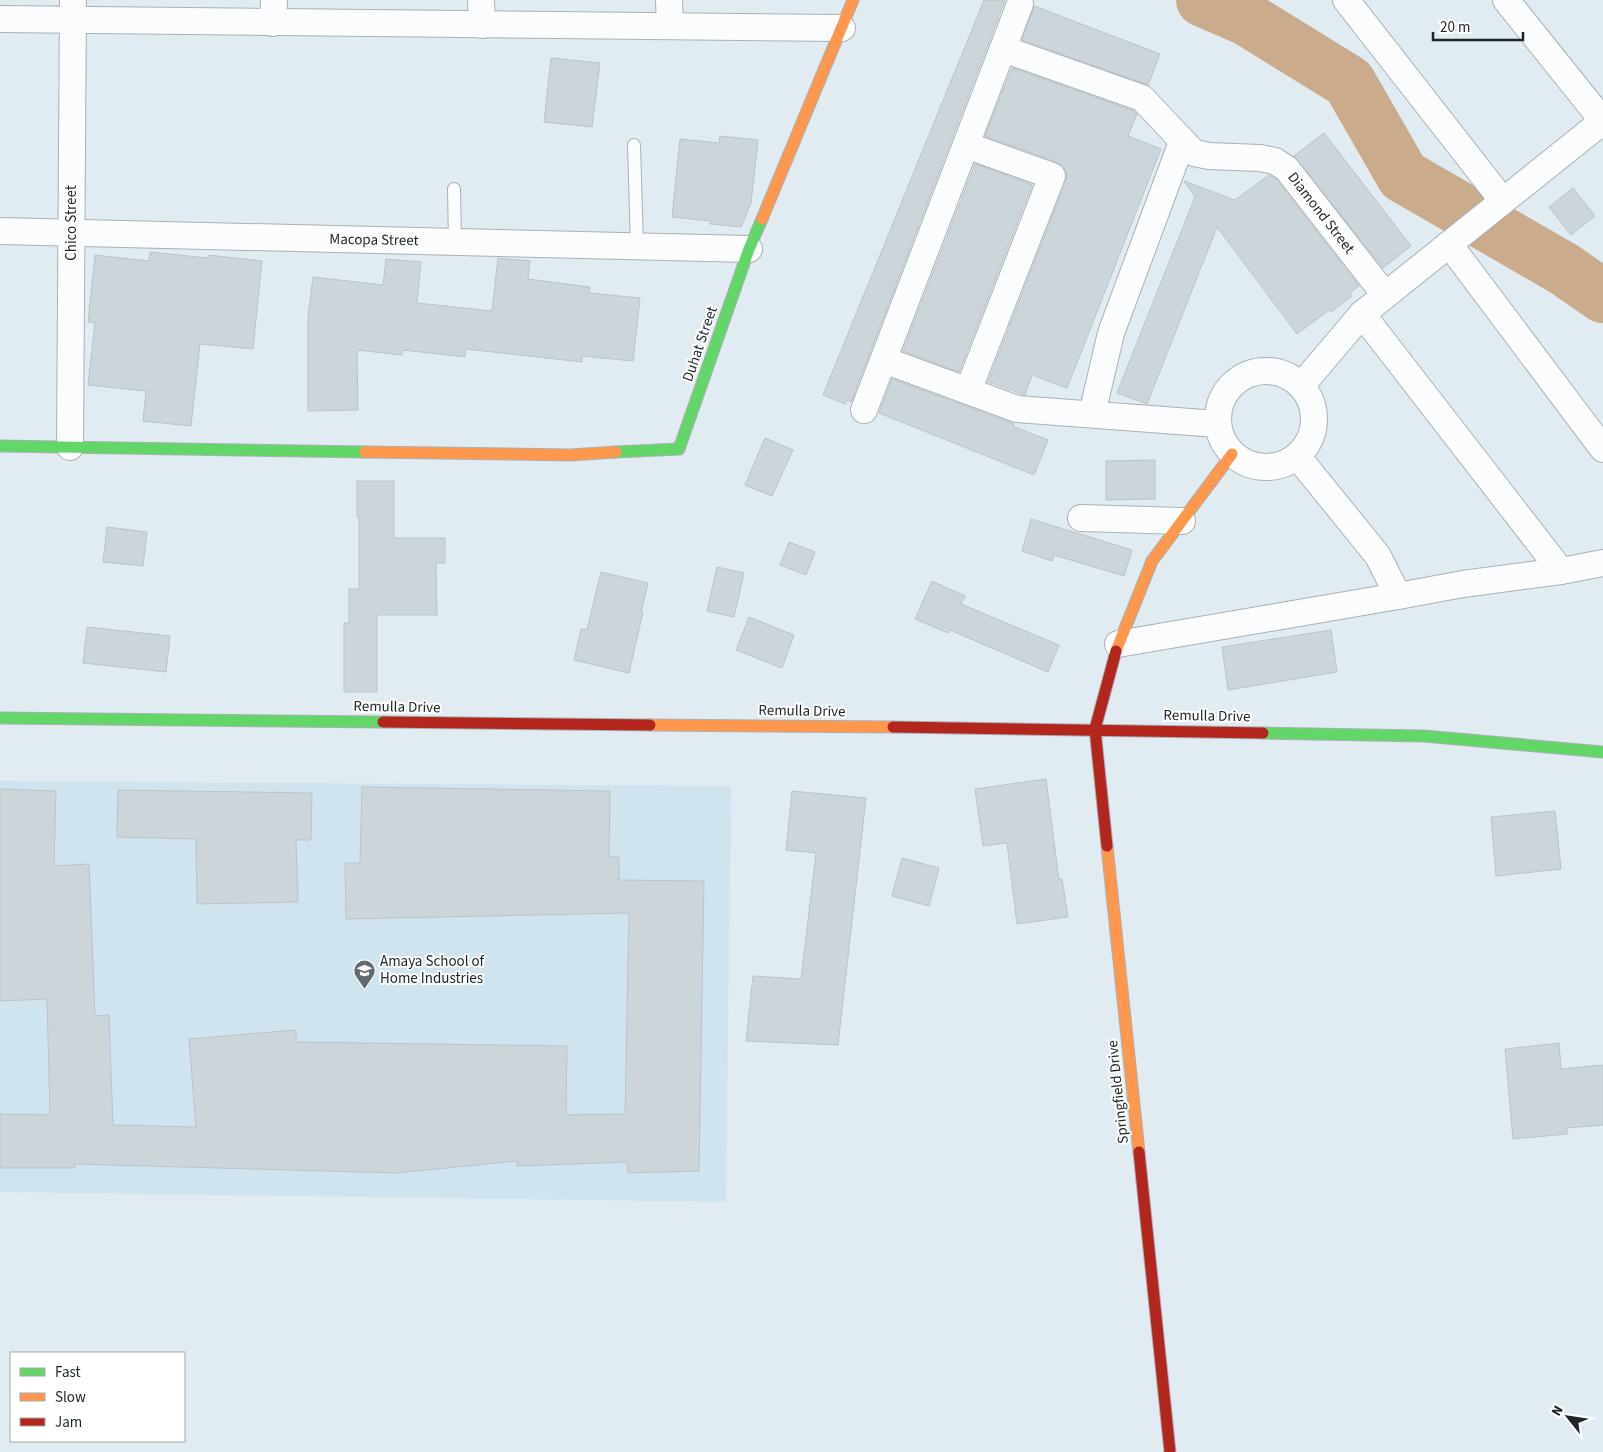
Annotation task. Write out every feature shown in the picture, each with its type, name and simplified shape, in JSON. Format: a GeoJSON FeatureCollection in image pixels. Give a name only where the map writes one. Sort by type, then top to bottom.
{"type":"FeatureCollection","features":[{"type":"Feature","properties":{"kind":"street"},"geometry":{"type":"LineString","coordinates":[[669,0],[670,26]]}},
{"type":"Feature","properties":{"kind":"street","name":"Duhat Street"},"geometry":{"type":"LineString","coordinates":[[70,447],[570,455],[679,449],[749,249],[853,0]]}},
{"type":"Feature","properties":{"kind":"street"},"geometry":{"type":"LineString","coordinates":[[1346,0],[1486,214]]}},
{"type":"Feature","properties":{"kind":"street"},"geometry":{"type":"LineString","coordinates":[[1302,386],[1362,314],[1603,121],[1506,0]]}},
{"type":"Feature","properties":{"kind":"street"},"geometry":{"type":"LineString","coordinates":[[864,410],[1020,4]]}},
{"type":"Feature","properties":{"kind":"street"},"geometry":{"type":"LineString","coordinates":[[0,19],[73,10],[481,12],[670,26],[842,28]]}},
{"type":"Feature","properties":{"kind":"street","name":"Chico Street"},"geometry":{"type":"LineString","coordinates":[[70,447],[73,10]]}},
{"type":"Feature","properties":{"kind":"street","name":"Diamond Street"},"geometry":{"type":"LineString","coordinates":[[1003,49],[1142,98],[1194,153],[1210,156],[1260,158],[1274,161],[1287,170],[1385,295]]}},
{"type":"Feature","properties":{"kind":"street"},"geometry":{"type":"LineString","coordinates":[[1092,414],[1111,333],[1182,142]]}},
{"type":"Feature","properties":{"kind":"street"},"geometry":{"type":"LineString","coordinates":[[966,145],[1052,176],[968,391]]}},
{"type":"Feature","properties":{"kind":"street","name":"Macopa Street"},"geometry":{"type":"LineString","coordinates":[[0,231],[749,249]]}},
{"type":"Feature","properties":{"kind":"street"},"geometry":{"type":"LineString","coordinates":[[1449,244],[1603,448]]}},
{"type":"Feature","properties":{"kind":"street"},"geometry":{"type":"LineString","coordinates":[[1362,314],[1561,571]]}},
{"type":"Feature","properties":{"kind":"street"},"geometry":{"type":"LineString","coordinates":[[884,360],[1017,409],[1217,424]]}},
{"type":"Feature","properties":{"kind":"street"},"geometry":{"type":"LineString","coordinates":[[1260,371],[1276,372],[1290,377],[1302,386],[1310,399],[1314,414],[1313,430],[1307,444],[1297,456],[1285,464],[1271,468],[1243,463],[1232,454],[1220,435],[1217,424],[1218,408],[1224,394],[1233,383],[1246,375],[1260,371]]}},
{"type":"Feature","properties":{"kind":"street"},"geometry":{"type":"LineString","coordinates":[[0,446],[70,447]]}},
{"type":"Feature","properties":{"kind":"street"},"geometry":{"type":"LineString","coordinates":[[1095,729],[1118,644],[1152,561],[1232,454]]}},
{"type":"Feature","properties":{"kind":"street"},"geometry":{"type":"LineString","coordinates":[[1297,456],[1378,556],[1398,596]]}},
{"type":"Feature","properties":{"kind":"street"},"geometry":{"type":"LineString","coordinates":[[1081,518],[1182,521]]}},
{"type":"Feature","properties":{"kind":"street"},"geometry":{"type":"LineString","coordinates":[[1118,644],[1464,584],[1561,571],[1603,563]]}},
{"type":"Feature","properties":{"kind":"street","name":"Remulla Drive"},"geometry":{"type":"LineString","coordinates":[[0,718],[1095,729],[1424,736],[1603,752]]}},
{"type":"Feature","properties":{"kind":"street","name":"Springfield Drive"},"geometry":{"type":"LineString","coordinates":[[1095,729],[1170,1452]]}},
{"type":"Feature","properties":{"kind":"lane"},"geometry":{"type":"LineString","coordinates":[[634,145],[637,246]]}},
{"type":"Feature","properties":{"kind":"lane"},"geometry":{"type":"LineString","coordinates":[[454,189],[455,242]]}},
{"type":"Feature","properties":{"kind":"shaded area","name":"Amaya School of Home Industries"},"geometry":{"type":"Polygon","coordinates":[[[0,781],[731,786],[726,1202],[0,1192],[0,781]]]}},
{"type":"Feature","properties":{"kind":"building"},"geometry":{"type":"Polygon","coordinates":[[[984,0],[1005,0],[851,402],[847,400],[845,404],[823,395],[984,0]]]}},
{"type":"Feature","properties":{"kind":"building"},"geometry":{"type":"Polygon","coordinates":[[[1034,6],[1160,54],[1148,85],[1022,40],[1034,6]]]}},
{"type":"Feature","properties":{"kind":"building"},"geometry":{"type":"Polygon","coordinates":[[[551,58],[600,63],[592,127],[544,122],[551,58]]]}},
{"type":"Feature","properties":{"kind":"building"},"geometry":{"type":"Polygon","coordinates":[[[1012,68],[1134,111],[1137,114],[1128,136],[1161,149],[1067,388],[1032,375],[1025,395],[988,382],[1066,181],[1067,174],[1064,167],[1057,162],[985,136],[1012,68]]]}},
{"type":"Feature","properties":{"kind":"building"},"geometry":{"type":"Polygon","coordinates":[[[1324,133],[1411,246],[1383,268],[1294,156],[1324,133]]]}},
{"type":"Feature","properties":{"kind":"building"},"geometry":{"type":"Polygon","coordinates":[[[720,136],[758,140],[751,203],[741,227],[672,217],[680,139],[719,143],[720,136]]]}},
{"type":"Feature","properties":{"kind":"building"},"geometry":{"type":"Polygon","coordinates":[[[975,164],[1032,185],[959,372],[903,351],[975,164]]]}},
{"type":"Feature","properties":{"kind":"building"},"geometry":{"type":"Polygon","coordinates":[[[1269,175],[1277,180],[1359,286],[1350,293],[1352,296],[1331,312],[1329,310],[1297,334],[1217,227],[1147,404],[1117,393],[1195,197],[1184,181],[1235,200],[1269,175]]]}},
{"type":"Feature","properties":{"kind":"building"},"geometry":{"type":"Polygon","coordinates":[[[1573,188],[1595,216],[1571,235],[1549,207],[1573,188]]]}},
{"type":"Feature","properties":{"kind":"building"},"geometry":{"type":"Polygon","coordinates":[[[150,252],[208,258],[209,255],[262,261],[253,349],[200,344],[191,426],[143,421],[146,391],[88,385],[95,323],[88,322],[95,255],[149,261],[150,252]]]}},
{"type":"Feature","properties":{"kind":"building"},"geometry":{"type":"Polygon","coordinates":[[[498,258],[530,261],[528,279],[590,287],[589,293],[640,298],[633,361],[582,356],[582,362],[466,349],[465,357],[403,350],[402,355],[357,350],[358,410],[308,411],[308,317],[313,277],[383,285],[386,259],[421,262],[417,303],[492,311],[498,258]]]}},
{"type":"Feature","properties":{"kind":"building"},"geometry":{"type":"Polygon","coordinates":[[[892,379],[1014,424],[1013,426],[1017,428],[1048,440],[1034,475],[879,413],[892,379]]]}},
{"type":"Feature","properties":{"kind":"building"},"geometry":{"type":"Polygon","coordinates":[[[765,438],[793,450],[772,496],[745,485],[765,438]]]}},
{"type":"Feature","properties":{"kind":"building"},"geometry":{"type":"Polygon","coordinates":[[[1155,460],[1155,499],[1106,500],[1106,461],[1155,460]]]}},
{"type":"Feature","properties":{"kind":"building"},"geometry":{"type":"Polygon","coordinates":[[[357,481],[394,481],[394,538],[445,538],[445,563],[436,563],[437,615],[377,615],[377,692],[344,692],[344,623],[349,623],[349,589],[359,589],[357,481]]]}},
{"type":"Feature","properties":{"kind":"building"},"geometry":{"type":"Polygon","coordinates":[[[1031,519],[1132,550],[1124,576],[1054,555],[1052,561],[1022,551],[1031,519]]]}},
{"type":"Feature","properties":{"kind":"building"},"geometry":{"type":"Polygon","coordinates":[[[107,527],[147,532],[143,566],[103,562],[107,527]]]}},
{"type":"Feature","properties":{"kind":"building"},"geometry":{"type":"Polygon","coordinates":[[[789,542],[815,552],[806,575],[780,565],[789,542]]]}},
{"type":"Feature","properties":{"kind":"building"},"geometry":{"type":"Polygon","coordinates":[[[717,567],[744,573],[734,617],[707,611],[717,567]]]}},
{"type":"Feature","properties":{"kind":"building"},"geometry":{"type":"Polygon","coordinates":[[[601,572],[648,583],[629,673],[574,660],[581,629],[587,630],[601,572]]]}},
{"type":"Feature","properties":{"kind":"building"},"geometry":{"type":"Polygon","coordinates":[[[932,581],[965,596],[961,604],[1059,645],[1048,672],[950,630],[948,633],[915,619],[932,581]]]}},
{"type":"Feature","properties":{"kind":"building"},"geometry":{"type":"Polygon","coordinates":[[[749,617],[794,635],[782,668],[736,650],[749,617]]]}},
{"type":"Feature","properties":{"kind":"building"},"geometry":{"type":"Polygon","coordinates":[[[87,627],[170,636],[166,672],[83,663],[87,627]]]}},
{"type":"Feature","properties":{"kind":"building"},"geometry":{"type":"Polygon","coordinates":[[[1331,630],[1337,672],[1228,690],[1222,647],[1331,630]]]}},
{"type":"Feature","properties":{"kind":"building"},"geometry":{"type":"Polygon","coordinates":[[[1046,779],[1059,880],[1062,879],[1068,917],[1017,924],[1007,843],[983,846],[975,789],[1046,779]]]}},
{"type":"Feature","properties":{"kind":"building"},"geometry":{"type":"Polygon","coordinates":[[[362,787],[610,791],[609,857],[619,857],[619,880],[704,881],[699,1171],[628,1173],[627,1162],[517,1166],[517,1161],[396,1173],[75,1164],[75,1168],[0,1168],[0,1114],[50,1115],[47,999],[0,1001],[0,789],[56,791],[54,866],[89,864],[95,1016],[109,1015],[113,1125],[196,1127],[189,1039],[296,1030],[296,1042],[567,1046],[566,1115],[625,1114],[629,913],[346,919],[345,863],[360,863],[362,787]]]}},
{"type":"Feature","properties":{"kind":"building"},"geometry":{"type":"Polygon","coordinates":[[[118,790],[312,793],[311,840],[296,840],[298,902],[197,904],[196,839],[117,837],[118,790]]]}},
{"type":"Feature","properties":{"kind":"building"},"geometry":{"type":"Polygon","coordinates":[[[792,791],[866,798],[838,1045],[746,1041],[753,976],[801,979],[816,853],[786,850],[792,791]]]}},
{"type":"Feature","properties":{"kind":"building"},"geometry":{"type":"Polygon","coordinates":[[[1555,811],[1561,869],[1496,876],[1491,817],[1555,811]]]}},
{"type":"Feature","properties":{"kind":"building"},"geometry":{"type":"Polygon","coordinates":[[[902,858],[939,868],[929,906],[892,896],[902,858]]]}},
{"type":"Feature","properties":{"kind":"building"},"geometry":{"type":"Polygon","coordinates":[[[1559,1043],[1561,1069],[1603,1065],[1603,1125],[1567,1128],[1567,1134],[1513,1139],[1505,1049],[1559,1043]]]}},
{"type":"Feature","properties":{"kind":"waterway"},"geometry":{"type":"LineString","coordinates":[[1203,0],[1247,19],[1349,82],[1403,176],[1564,269],[1603,296]]}},
{"type":"Feature","properties":{"kind":"traffic: fast"},"geometry":{"type":"LineString","coordinates":[[616,452],[679,449],[749,249],[762,219]]}},
{"type":"Feature","properties":{"kind":"traffic: fast"},"geometry":{"type":"LineString","coordinates":[[0,446],[365,452]]}},
{"type":"Feature","properties":{"kind":"traffic: fast"},"geometry":{"type":"LineString","coordinates":[[0,718],[383,722]]}},
{"type":"Feature","properties":{"kind":"traffic: fast"},"geometry":{"type":"LineString","coordinates":[[1263,733],[1424,736],[1603,752]]}},
{"type":"Feature","properties":{"kind":"traffic: slow"},"geometry":{"type":"LineString","coordinates":[[762,219],[853,0]]}},
{"type":"Feature","properties":{"kind":"traffic: slow"},"geometry":{"type":"LineString","coordinates":[[365,452],[570,455],[616,452]]}},
{"type":"Feature","properties":{"kind":"traffic: slow"},"geometry":{"type":"LineString","coordinates":[[1116,651],[1152,561],[1232,454]]}},
{"type":"Feature","properties":{"kind":"traffic: slow"},"geometry":{"type":"LineString","coordinates":[[650,725],[893,727]]}},
{"type":"Feature","properties":{"kind":"traffic: slow"},"geometry":{"type":"LineString","coordinates":[[1107,846],[1139,1152]]}},
{"type":"Feature","properties":{"kind":"traffic: jam"},"geometry":{"type":"LineString","coordinates":[[1107,846],[1095,729],[1116,651]]}},
{"type":"Feature","properties":{"kind":"traffic: jam"},"geometry":{"type":"LineString","coordinates":[[383,722],[650,725]]}},
{"type":"Feature","properties":{"kind":"traffic: jam"},"geometry":{"type":"LineString","coordinates":[[893,727],[1263,733]]}},
{"type":"Feature","properties":{"kind":"traffic: jam"},"geometry":{"type":"LineString","coordinates":[[1139,1152],[1170,1452]]}},
{"type":"Feature","properties":{"kind":"place","name":"Amaya School of Home Industries"},"geometry":{"type":"Point","coordinates":[364,989]}}]}
